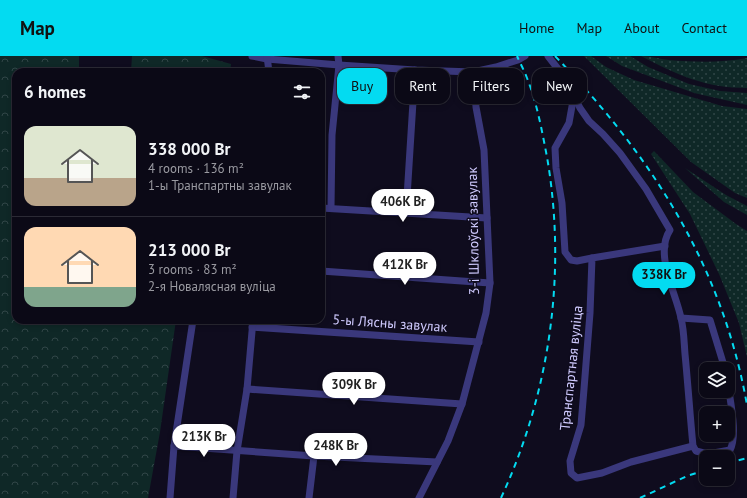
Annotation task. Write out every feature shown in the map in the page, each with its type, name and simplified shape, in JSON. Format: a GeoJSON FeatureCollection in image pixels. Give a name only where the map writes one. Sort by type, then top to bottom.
{"type":"FeatureCollection","features":[{"type":"Feature","properties":{"kind":"street"},"geometry":{"type":"LineString","coordinates":[[252,56],[339,65],[395,69]]}},
{"type":"Feature","properties":{"kind":"street"},"geometry":{"type":"LineString","coordinates":[[331,208],[332,135],[339,65],[338,56]]}},
{"type":"Feature","properties":{"kind":"street"},"geometry":{"type":"LineString","coordinates":[[491,68],[518,60],[525,56]]}},
{"type":"Feature","properties":{"kind":"street"},"geometry":{"type":"LineString","coordinates":[[548,56],[557,68]]}},
{"type":"Feature","properties":{"kind":"street"},"geometry":{"type":"LineString","coordinates":[[267,57],[268,68]]}},
{"type":"Feature","properties":{"kind":"street"},"geometry":{"type":"LineString","coordinates":[[406,213],[413,104]]}},
{"type":"Feature","properties":{"kind":"street","name":"3-і Шклоўскі завулак"},"geometry":{"type":"LineString","coordinates":[[419,498],[448,441],[462,404],[486,313],[490,283],[484,150],[476,104]]}},
{"type":"Feature","properties":{"kind":"street"},"geometry":{"type":"LineString","coordinates":[[572,104],[568,123],[555,148],[556,168],[562,203],[565,252],[571,260],[577,261],[665,246]]}},
{"type":"Feature","properties":{"kind":"street"},"geometry":{"type":"LineString","coordinates":[[578,104],[589,121],[620,154],[646,189],[670,230],[666,237],[665,246],[666,268],[681,318],[690,402],[692,446],[696,451],[708,454],[730,450],[732,446],[733,429],[730,398]]}},
{"type":"Feature","properties":{"kind":"street"},"geometry":{"type":"LineString","coordinates":[[325,208],[487,218]]}},
{"type":"Feature","properties":{"kind":"street","name":"Транспартная вуліца"},"geometry":{"type":"LineString","coordinates":[[592,258],[584,396],[581,425],[570,461],[571,473],[577,478],[602,473],[631,462],[692,446]]}},
{"type":"Feature","properties":{"kind":"street"},"geometry":{"type":"LineString","coordinates":[[325,271],[490,283]]}},
{"type":"Feature","properties":{"kind":"street"},"geometry":{"type":"LineString","coordinates":[[681,318],[710,320],[723,362]]}},
{"type":"Feature","properties":{"kind":"street"},"geometry":{"type":"LineString","coordinates":[[170,498],[174,446],[192,324]]}},
{"type":"Feature","properties":{"kind":"street"},"geometry":{"type":"LineString","coordinates":[[233,498],[236,451],[247,389],[252,324]]}},
{"type":"Feature","properties":{"kind":"street","name":"5-ы Лясны завулак"},"geometry":{"type":"LineString","coordinates":[[252,324],[479,342]]}},
{"type":"Feature","properties":{"kind":"street"},"geometry":{"type":"LineString","coordinates":[[247,389],[462,404]]}},
{"type":"Feature","properties":{"kind":"street"},"geometry":{"type":"LineString","coordinates":[[174,446],[314,456],[437,462]]}},
{"type":"Feature","properties":{"kind":"street"},"geometry":{"type":"LineString","coordinates":[[309,498],[314,456]]}},
{"type":"Feature","properties":{"kind":"green space"},"geometry":{"type":"Polygon","coordinates":[[[0,56],[79,56],[79,68],[12,68],[12,324],[175,324],[160,432],[148,498],[0,498],[0,56]]]}},
{"type":"Feature","properties":{"kind":"green space"},"geometry":{"type":"Polygon","coordinates":[[[132,56],[202,56],[231,64],[230,68],[131,68],[132,56]]]}},
{"type":"Feature","properties":{"kind":"green space"},"geometry":{"type":"Polygon","coordinates":[[[584,56],[591,56],[606,67],[634,80],[722,106],[747,109],[747,198],[735,193],[691,162],[584,56]]]}},
{"type":"Feature","properties":{"kind":"green space"},"geometry":{"type":"Polygon","coordinates":[[[606,56],[630,56],[648,67],[689,84],[720,91],[747,93],[747,105],[694,93],[622,66],[606,56]]]}},
{"type":"Feature","properties":{"kind":"green space"},"geometry":{"type":"Polygon","coordinates":[[[641,56],[698,62],[728,61],[747,58],[747,88],[718,86],[705,83],[667,69],[641,56]]]}},
{"type":"Feature","properties":{"kind":"green space"},"geometry":{"type":"Polygon","coordinates":[[[654,151],[693,192],[747,231],[747,357],[739,323],[719,274],[690,214],[651,154],[654,151]]]}},
{"type":"Feature","properties":{"kind":"green space"},"geometry":{"type":"Polygon","coordinates":[[[685,168],[726,195],[747,206],[747,215],[724,202],[685,168]]]}},
{"type":"Feature","properties":{"kind":"railway"},"geometry":{"type":"LineString","coordinates":[[501,498],[518,458],[532,416],[550,331],[554,288],[555,244],[553,201],[547,157],[534,97],[517,56]]}},
{"type":"Feature","properties":{"kind":"railway"},"geometry":{"type":"LineString","coordinates":[[555,56],[590,94],[622,133],[652,174],[678,216],[701,260],[720,306],[736,354],[747,405]]}},
{"type":"Feature","properties":{"kind":"railway"},"geometry":{"type":"LineString","coordinates":[[735,461],[747,458]]}},
{"type":"Feature","properties":{"kind":"railway"},"geometry":{"type":"LineString","coordinates":[[640,498],[687,476],[699,472]]}}]}
